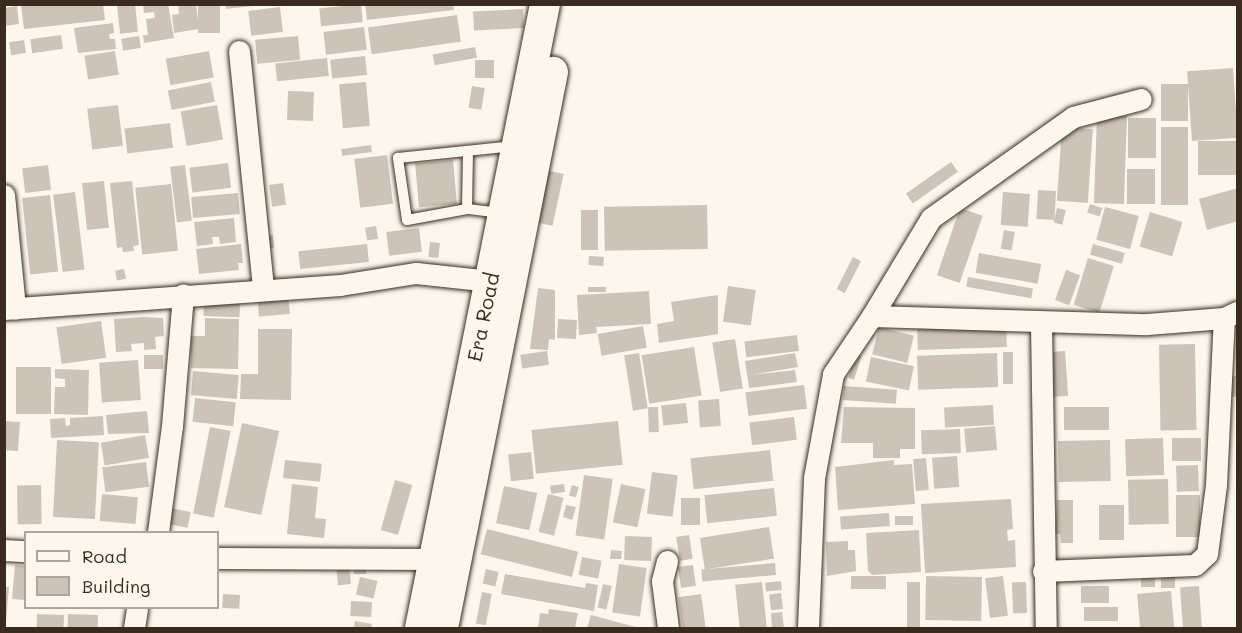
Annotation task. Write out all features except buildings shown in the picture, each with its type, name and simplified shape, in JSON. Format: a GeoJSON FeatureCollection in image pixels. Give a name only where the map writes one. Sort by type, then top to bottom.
{"type":"FeatureCollection","features":[{"type":"Feature","properties":{"kind":"main road","name":"Era Road"},"geometry":{"type":"LineString","coordinates":[[420,628],[545,4]]}},
{"type":"Feature","properties":{"kind":"main road"},"geometry":{"type":"LineString","coordinates":[[443,628],[566,4]]}},
{"type":"Feature","properties":{"kind":"street"},"geometry":{"type":"LineString","coordinates":[[239,51],[263,288]]}},
{"type":"Feature","properties":{"kind":"street"},"geometry":{"type":"LineString","coordinates":[[808,628],[814,478],[832,374],[872,316],[931,218],[1073,117],[1141,99]]}},
{"type":"Feature","properties":{"kind":"street"},"geometry":{"type":"LineString","coordinates":[[4,195],[10,309],[263,288],[340,285],[416,273],[491,281]]}},
{"type":"Feature","properties":{"kind":"street"},"geometry":{"type":"LineString","coordinates":[[158,531],[172,426],[183,294]]}},
{"type":"Feature","properties":{"kind":"street"},"geometry":{"type":"LineString","coordinates":[[872,316],[1041,324],[1231,315],[1207,554],[1195,565],[1043,571]]}},
{"type":"Feature","properties":{"kind":"street"},"geometry":{"type":"LineString","coordinates":[[1041,324],[1043,571],[1046,628]]}},
{"type":"Feature","properties":{"kind":"street"},"geometry":{"type":"LineString","coordinates":[[4,550],[24,551]]}},
{"type":"Feature","properties":{"kind":"street"},"geometry":{"type":"LineString","coordinates":[[219,558],[432,559]]}},
{"type":"Feature","properties":{"kind":"street"},"geometry":{"type":"LineString","coordinates":[[667,561],[662,581],[668,628]]}},
{"type":"Feature","properties":{"kind":"street"},"geometry":{"type":"LineString","coordinates":[[134,628],[137,609]]}},
{"type":"Feature","properties":{"kind":"lane"},"geometry":{"type":"LineString","coordinates":[[504,214],[467,209],[407,220],[397,164],[403,156],[518,145]]}},
{"type":"Feature","properties":{"kind":"lane"},"geometry":{"type":"LineString","coordinates":[[467,209],[468,151]]}}]}
